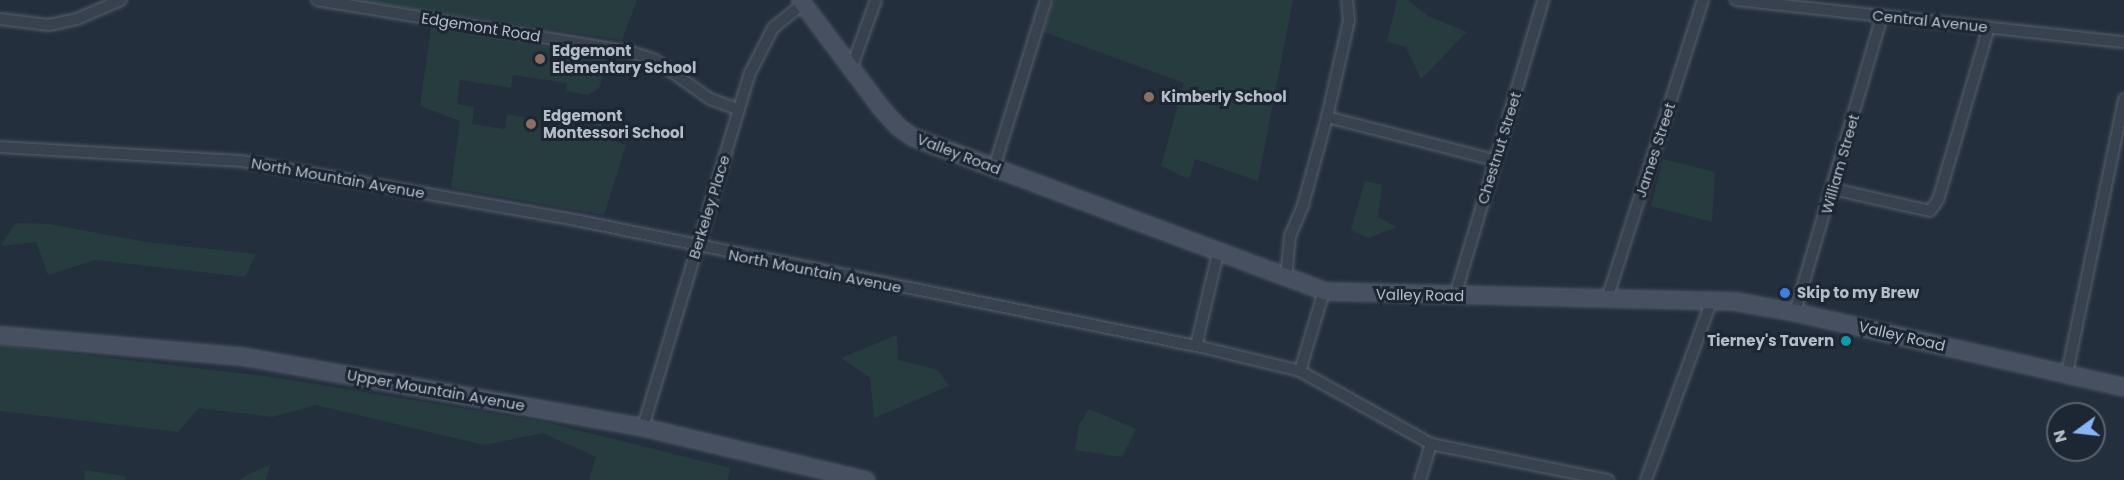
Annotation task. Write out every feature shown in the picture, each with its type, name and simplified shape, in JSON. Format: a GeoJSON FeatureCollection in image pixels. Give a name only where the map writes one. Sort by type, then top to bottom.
{"type":"FeatureCollection","features":[{"type":"Feature","properties":{"kind":"main road","name":"Valley Road"},"geometry":{"type":"LineString","coordinates":[[801,2],[897,126],[936,147],[1324,291],[1455,296],[1712,300],[1795,312],[2124,387]]}},
{"type":"Feature","properties":{"kind":"main road","name":"Upper Mountain Avenue"},"geometry":{"type":"LineString","coordinates":[[0,335],[241,356],[643,427],[866,480]]}},
{"type":"Feature","properties":{"kind":"street"},"geometry":{"type":"LineString","coordinates":[[0,19],[49,25],[77,19],[121,0]]}},
{"type":"Feature","properties":{"kind":"street","name":"Edgemont Road"},"geometry":{"type":"LineString","coordinates":[[317,0],[631,52],[655,60],[710,99],[738,109]]}},
{"type":"Feature","properties":{"kind":"street"},"geometry":{"type":"LineString","coordinates":[[851,69],[876,0]]}},
{"type":"Feature","properties":{"kind":"street"},"geometry":{"type":"LineString","coordinates":[[994,168],[1046,0]]}},
{"type":"Feature","properties":{"kind":"street"},"geometry":{"type":"LineString","coordinates":[[1286,278],[1290,236],[1303,205],[1327,117],[1349,21],[1347,0]]}},
{"type":"Feature","properties":{"kind":"street","name":"Chestnut Street"},"geometry":{"type":"LineString","coordinates":[[1455,296],[1543,0]]}},
{"type":"Feature","properties":{"kind":"street","name":"James Street"},"geometry":{"type":"LineString","coordinates":[[1607,299],[1703,0]]}},
{"type":"Feature","properties":{"kind":"street","name":"Central Avenue"},"geometry":{"type":"LineString","coordinates":[[1736,0],[2124,42]]}},
{"type":"Feature","properties":{"kind":"street","name":"Berkeley Place"},"geometry":{"type":"LineString","coordinates":[[643,427],[738,109],[768,36],[778,22],[801,2]]}},
{"type":"Feature","properties":{"kind":"street","name":"William Street"},"geometry":{"type":"LineString","coordinates":[[1795,312],[1882,16]]}},
{"type":"Feature","properties":{"kind":"street"},"geometry":{"type":"LineString","coordinates":[[1833,189],[1930,211],[1938,200],[1989,27]]}},
{"type":"Feature","properties":{"kind":"street"},"geometry":{"type":"LineString","coordinates":[[2067,373],[2124,99]]}},
{"type":"Feature","properties":{"kind":"street"},"geometry":{"type":"LineString","coordinates":[[1327,117],[1495,160]]}},
{"type":"Feature","properties":{"kind":"street","name":"North Mountain Avenue"},"geometry":{"type":"LineString","coordinates":[[0,147],[241,161],[580,222],[696,248],[1196,346],[1300,371],[1431,444],[1608,480]]}},
{"type":"Feature","properties":{"kind":"street"},"geometry":{"type":"LineString","coordinates":[[1196,346],[1218,253]]}},
{"type":"Feature","properties":{"kind":"street"},"geometry":{"type":"LineString","coordinates":[[1300,371],[1324,291]]}},
{"type":"Feature","properties":{"kind":"street"},"geometry":{"type":"LineString","coordinates":[[1646,480],[1712,300]]}},
{"type":"Feature","properties":{"kind":"street"},"geometry":{"type":"LineString","coordinates":[[1420,480],[1431,444]]}},
{"type":"Feature","properties":{"kind":"green space"},"geometry":{"type":"Polygon","coordinates":[[[355,0],[637,0],[622,40],[355,0]]]}},
{"type":"Feature","properties":{"kind":"green space"},"geometry":{"type":"Polygon","coordinates":[[[1054,0],[1293,0],[1258,181],[1195,159],[1189,179],[1161,166],[1184,83],[1044,32],[1054,0]]]}},
{"type":"Feature","properties":{"kind":"green space"},"geometry":{"type":"Polygon","coordinates":[[[1397,0],[1408,0],[1428,16],[1467,32],[1421,79],[1406,47],[1387,42],[1397,0]]]}},
{"type":"Feature","properties":{"kind":"green space","name":"Edgemont Montessori School"},"geometry":{"type":"Polygon","coordinates":[[[431,27],[609,57],[599,88],[588,95],[566,91],[567,83],[513,75],[511,88],[460,80],[457,104],[474,107],[472,124],[505,129],[507,114],[588,128],[603,120],[598,135],[626,145],[604,215],[451,188],[460,121],[420,106],[431,27]]]}},
{"type":"Feature","properties":{"kind":"green space"},"geometry":{"type":"Polygon","coordinates":[[[1663,159],[1715,172],[1712,222],[1651,206],[1663,159]]]}},
{"type":"Feature","properties":{"kind":"green space"},"geometry":{"type":"Polygon","coordinates":[[[1365,181],[1382,185],[1378,217],[1397,227],[1369,238],[1351,230],[1365,181]]]}},
{"type":"Feature","properties":{"kind":"green space"},"geometry":{"type":"Polygon","coordinates":[[[16,223],[49,224],[146,242],[256,254],[245,277],[95,260],[48,275],[36,242],[0,246],[16,223]]]}},
{"type":"Feature","properties":{"kind":"green space"},"geometry":{"type":"Polygon","coordinates":[[[897,335],[898,360],[938,370],[949,386],[874,418],[870,378],[841,358],[897,335]]]}},
{"type":"Feature","properties":{"kind":"green space"},"geometry":{"type":"Polygon","coordinates":[[[0,345],[274,377],[545,422],[730,468],[728,480],[589,480],[596,457],[543,433],[484,445],[316,405],[272,417],[199,408],[178,432],[0,411],[0,345]]]}},
{"type":"Feature","properties":{"kind":"green space"},"geometry":{"type":"Polygon","coordinates":[[[1089,409],[1136,429],[1122,457],[1075,450],[1079,425],[1089,409]]]}},
{"type":"Feature","properties":{"kind":"green space"},"geometry":{"type":"Polygon","coordinates":[[[270,465],[266,480],[239,480],[247,475],[270,465]]]}},
{"type":"Feature","properties":{"kind":"green space"},"geometry":{"type":"Polygon","coordinates":[[[85,470],[125,476],[125,480],[84,480],[85,470]]]}},
{"type":"Feature","properties":{"kind":"place","name":"Edgemont Elementary School"},"geometry":{"type":"Point","coordinates":[540,59]}},
{"type":"Feature","properties":{"kind":"place","name":"Kimberly School"},"geometry":{"type":"Point","coordinates":[1149,97]}},
{"type":"Feature","properties":{"kind":"place","name":"Edgemont Montessori School"},"geometry":{"type":"Point","coordinates":[531,124]}},
{"type":"Feature","properties":{"kind":"place","name":"Skip to my Brew"},"geometry":{"type":"Point","coordinates":[1785,293]}},
{"type":"Feature","properties":{"kind":"place","name":"Tierney's Tavern"},"geometry":{"type":"Point","coordinates":[1846,341]}}]}
